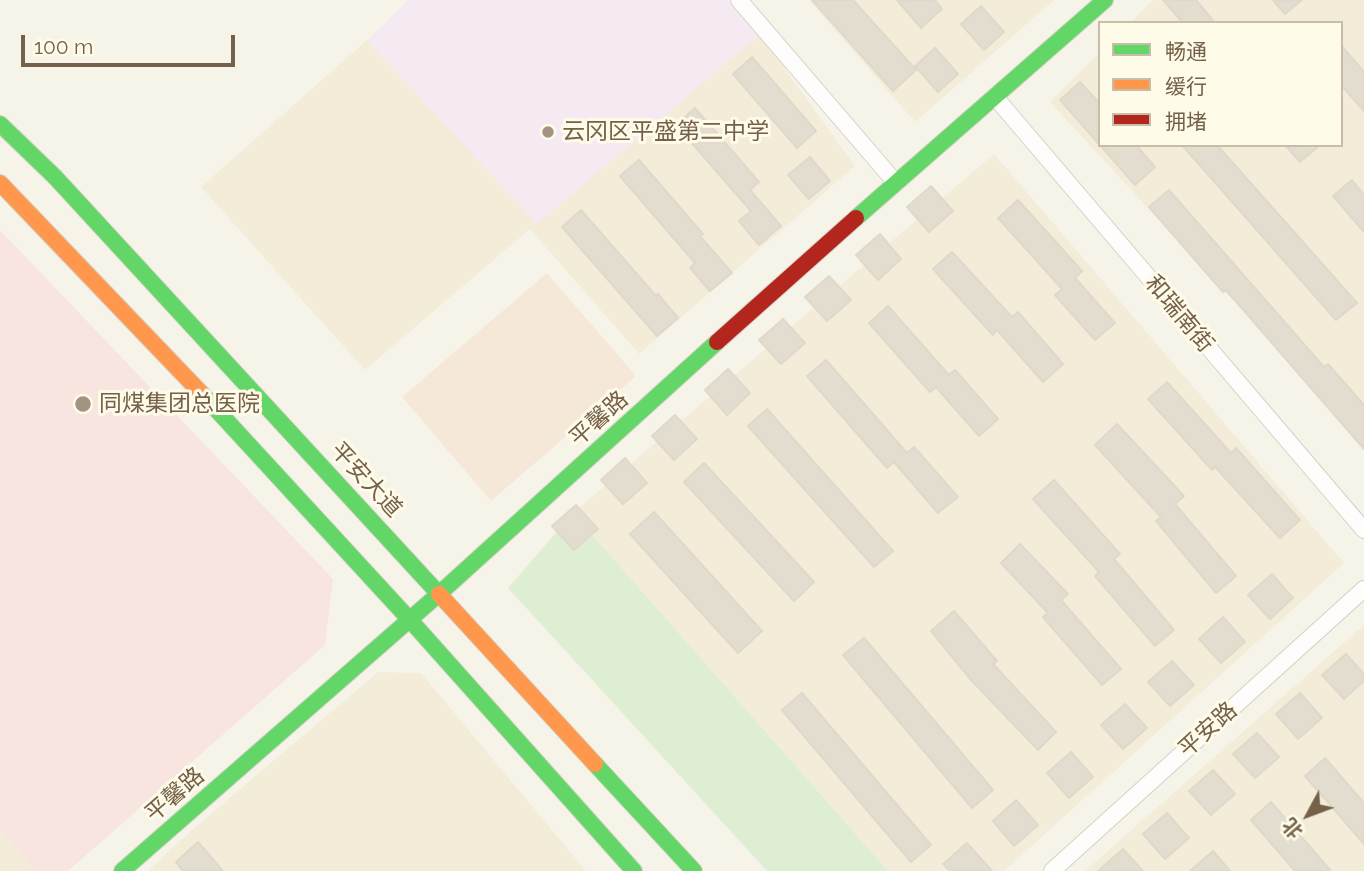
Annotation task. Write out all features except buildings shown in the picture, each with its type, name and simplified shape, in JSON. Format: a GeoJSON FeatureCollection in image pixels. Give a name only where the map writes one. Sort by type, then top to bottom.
{"type":"FeatureCollection","features":[{"type":"Feature","properties":{"kind":"main road","name":"平馨路"},"geometry":{"type":"LineString","coordinates":[[122,871],[410,620],[792,274],[1105,0]]}},
{"type":"Feature","properties":{"kind":"main road","name":"平安大道"},"geometry":{"type":"LineString","coordinates":[[0,124],[55,177],[694,871]]}},
{"type":"Feature","properties":{"kind":"main road"},"geometry":{"type":"LineString","coordinates":[[0,183],[224,417],[634,871]]}},
{"type":"Feature","properties":{"kind":"street"},"geometry":{"type":"LineString","coordinates":[[739,0],[896,183]]}},
{"type":"Feature","properties":{"kind":"street","name":"和瑞南街"},"geometry":{"type":"LineString","coordinates":[[995,97],[1364,530]]}},
{"type":"Feature","properties":{"kind":"street","name":"平安路"},"geometry":{"type":"LineString","coordinates":[[1052,871],[1364,589]]}},
{"type":"Feature","properties":{"kind":"shaded area","name":"云冈区平盛第二中学"},"geometry":{"type":"Polygon","coordinates":[[[409,0],[728,0],[760,34],[537,224],[367,40],[409,0]]]}},
{"type":"Feature","properties":{"kind":"shaded area"},"geometry":{"type":"Polygon","coordinates":[[[809,0],[1054,0],[915,122],[809,0]]]}},
{"type":"Feature","properties":{"kind":"shaded area"},"geometry":{"type":"Polygon","coordinates":[[[1153,0],[1364,0],[1364,442],[1050,102],[1098,54],[1098,147],[1343,147],[1343,21],[1132,21],[1153,0]]]}},
{"type":"Feature","properties":{"kind":"shaded area"},"geometry":{"type":"Polygon","coordinates":[[[760,34],[855,166],[639,354],[530,229],[365,370],[201,187],[367,40],[537,223],[760,34]]]}},
{"type":"Feature","properties":{"kind":"shaded area"},"geometry":{"type":"Polygon","coordinates":[[[994,154],[1344,563],[1004,871],[888,871],[573,513],[994,154]]]}},
{"type":"Feature","properties":{"kind":"shaded area","name":"同煤集团总医院"},"geometry":{"type":"Polygon","coordinates":[[[0,230],[333,579],[325,645],[68,871],[35,871],[0,830],[0,230]]]}},
{"type":"Feature","properties":{"kind":"shaded area"},"geometry":{"type":"Polygon","coordinates":[[[547,273],[636,376],[491,501],[402,397],[547,273]]]}},
{"type":"Feature","properties":{"kind":"shaded area"},"geometry":{"type":"Polygon","coordinates":[[[1364,625],[1364,871],[1085,871],[1364,625]]]}},
{"type":"Feature","properties":{"kind":"shaded area"},"geometry":{"type":"Polygon","coordinates":[[[378,672],[421,673],[586,871],[148,871],[192,830],[378,672]]]}},
{"type":"Feature","properties":{"kind":"shaded area"},"geometry":{"type":"Polygon","coordinates":[[[0,830],[19,852],[35,871],[0,871],[0,830]]]}},
{"type":"Feature","properties":{"kind":"green space"},"geometry":{"type":"Polygon","coordinates":[[[573,513],[888,871],[767,871],[508,588],[573,513]]]}},
{"type":"Feature","properties":{"kind":"traffic: fast"},"geometry":{"type":"LineString","coordinates":[[856,218],[1105,0]]}},
{"type":"Feature","properties":{"kind":"traffic: fast"},"geometry":{"type":"LineString","coordinates":[[0,124],[55,177],[439,594]]}},
{"type":"Feature","properties":{"kind":"traffic: fast"},"geometry":{"type":"LineString","coordinates":[[122,871],[440,593],[717,342]]}},
{"type":"Feature","properties":{"kind":"traffic: fast"},"geometry":{"type":"LineString","coordinates":[[203,395],[410,620],[634,871]]}},
{"type":"Feature","properties":{"kind":"traffic: fast"},"geometry":{"type":"LineString","coordinates":[[595,764],[694,871]]}},
{"type":"Feature","properties":{"kind":"traffic: slow"},"geometry":{"type":"LineString","coordinates":[[0,183],[203,395]]}},
{"type":"Feature","properties":{"kind":"traffic: slow"},"geometry":{"type":"LineString","coordinates":[[439,594],[595,764]]}},
{"type":"Feature","properties":{"kind":"traffic: jam"},"geometry":{"type":"LineString","coordinates":[[717,342],[856,218]]}},
{"type":"Feature","properties":{"kind":"place","name":"云冈区平盛第二中学"},"geometry":{"type":"Point","coordinates":[548,132]}},
{"type":"Feature","properties":{"kind":"place","name":"同煤集团总医院"},"geometry":{"type":"Point","coordinates":[83,404]}}]}
